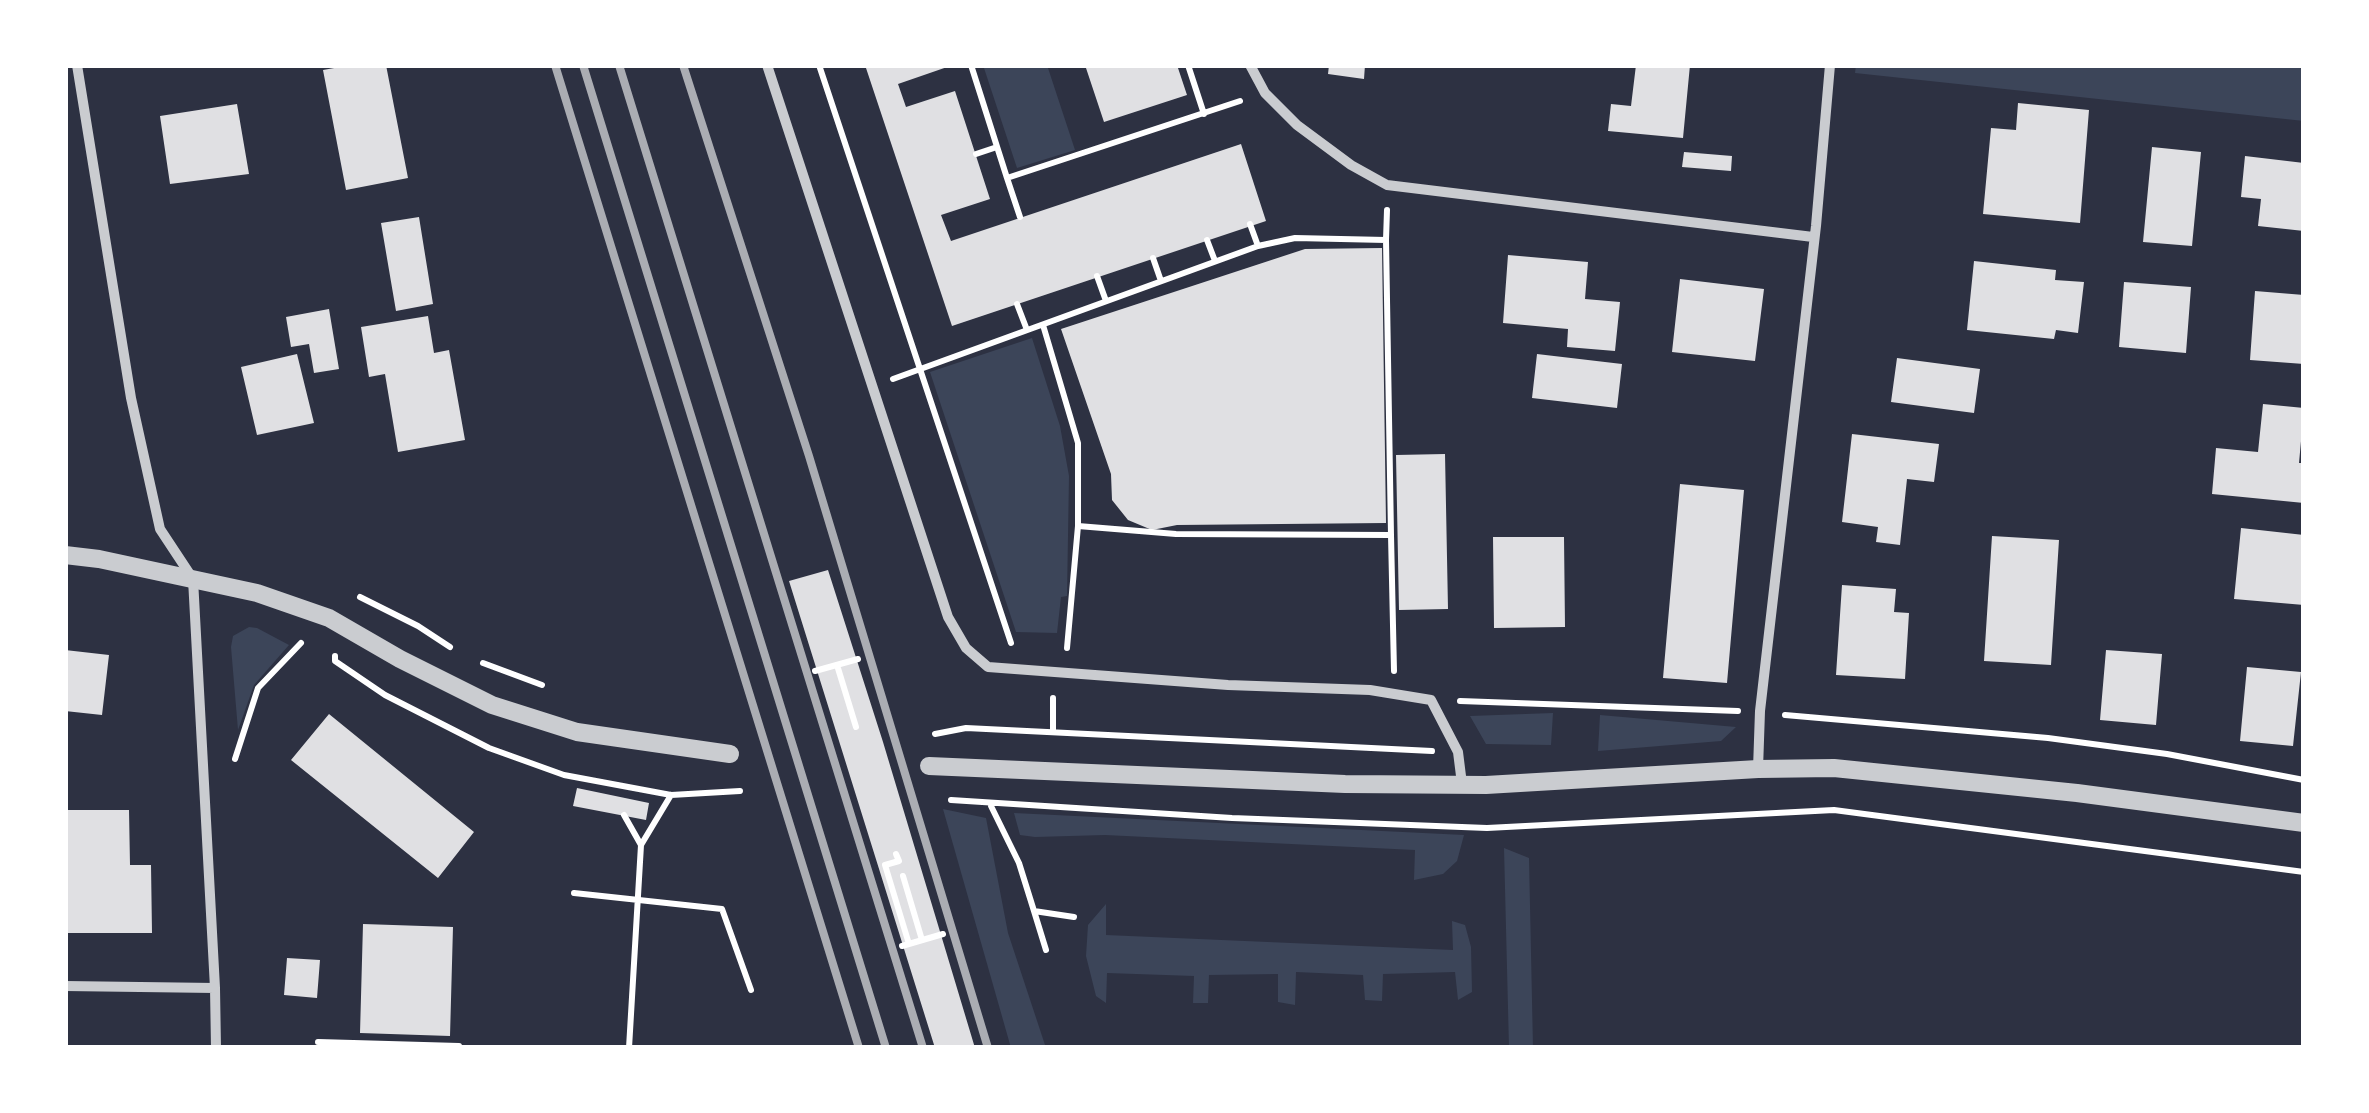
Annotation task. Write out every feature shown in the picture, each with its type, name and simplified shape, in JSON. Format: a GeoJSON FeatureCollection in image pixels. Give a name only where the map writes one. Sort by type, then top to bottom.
{"type":"FeatureCollection","features":[{"type":"Feature","properties":{"kind":"street"},"geometry":{"type":"LineString","coordinates":[[77,65],[131,398],[160,529],[192,578],[216,988],[216,1048]]}},
{"type":"Feature","properties":{"kind":"street"},"geometry":{"type":"LineString","coordinates":[[768,65],[948,617],[966,648],[988,668],[1228,685],[1370,690],[1431,700],[1458,752],[1462,784]]}},
{"type":"Feature","properties":{"kind":"street"},"geometry":{"type":"LineString","coordinates":[[1250,65],[1265,93],[1298,126],[1350,165],[1388,184],[1813,237]]}},
{"type":"Feature","properties":{"kind":"street"},"geometry":{"type":"LineString","coordinates":[[1758,769],[1760,711],[1830,65]]}},
{"type":"Feature","properties":{"kind":"street"},"geometry":{"type":"LineString","coordinates":[[65,555],[258,593],[330,618],[492,704],[560,726],[596,735],[730,754]]}},
{"type":"Feature","properties":{"kind":"street"},"geometry":{"type":"LineString","coordinates":[[929,766],[1344,784],[1462,784],[1834,768],[2077,793],[2304,823]]}},
{"type":"Feature","properties":{"kind":"street"},"geometry":{"type":"LineString","coordinates":[[65,986],[216,988]]}},
{"type":"Feature","properties":{"kind":"path"},"geometry":{"type":"LineString","coordinates":[[819,65],[1020,670]]}},
{"type":"Feature","properties":{"kind":"path"},"geometry":{"type":"LineString","coordinates":[[971,65],[1020,217]]}},
{"type":"Feature","properties":{"kind":"path"},"geometry":{"type":"LineString","coordinates":[[1188,65],[1204,114]]}},
{"type":"Feature","properties":{"kind":"path"},"geometry":{"type":"LineString","coordinates":[[1007,178],[1265,93]]}},
{"type":"Feature","properties":{"kind":"path"},"geometry":{"type":"LineString","coordinates":[[976,154],[997,147]]}},
{"type":"Feature","properties":{"kind":"path"},"geometry":{"type":"LineString","coordinates":[[1388,184],[1395,695]]}},
{"type":"Feature","properties":{"kind":"path"},"geometry":{"type":"LineString","coordinates":[[1250,224],[1258,246]]}},
{"type":"Feature","properties":{"kind":"path"},"geometry":{"type":"LineString","coordinates":[[873,386],[1258,246],[1295,238],[1386,240]]}},
{"type":"Feature","properties":{"kind":"path"},"geometry":{"type":"LineString","coordinates":[[1207,240],[1215,261]]}},
{"type":"Feature","properties":{"kind":"path"},"geometry":{"type":"LineString","coordinates":[[1153,258],[1161,281]]}},
{"type":"Feature","properties":{"kind":"path"},"geometry":{"type":"LineString","coordinates":[[1097,276],[1106,301]]}},
{"type":"Feature","properties":{"kind":"path"},"geometry":{"type":"LineString","coordinates":[[1017,304],[1027,330]]}},
{"type":"Feature","properties":{"kind":"path"},"geometry":{"type":"LineString","coordinates":[[1043,325],[1078,443],[1078,526],[1054,732]]}},
{"type":"Feature","properties":{"kind":"path"},"geometry":{"type":"LineString","coordinates":[[1078,526],[1176,534],[1391,535]]}},
{"type":"Feature","properties":{"kind":"path"},"geometry":{"type":"LineString","coordinates":[[355,594],[418,626],[458,652]]}},
{"type":"Feature","properties":{"kind":"path"},"geometry":{"type":"LineString","coordinates":[[235,758],[258,688],[301,643]]}},
{"type":"Feature","properties":{"kind":"path"},"geometry":{"type":"LineString","coordinates":[[474,659],[552,689]]}},
{"type":"Feature","properties":{"kind":"path"},"geometry":{"type":"LineString","coordinates":[[815,671],[858,659]]}},
{"type":"Feature","properties":{"kind":"path"},"geometry":{"type":"LineString","coordinates":[[336,661],[385,695],[488,748],[564,775],[672,794],[740,791]]}},
{"type":"Feature","properties":{"kind":"path"},"geometry":{"type":"LineString","coordinates":[[837,665],[856,727]]}},
{"type":"Feature","properties":{"kind":"path"},"geometry":{"type":"LineString","coordinates":[[1431,700],[1760,711],[2048,738],[2167,754],[2304,780]]}},
{"type":"Feature","properties":{"kind":"path"},"geometry":{"type":"LineString","coordinates":[[919,737],[966,728],[1458,752]]}},
{"type":"Feature","properties":{"kind":"path"},"geometry":{"type":"LineString","coordinates":[[630,1048],[641,845],[672,794]]}},
{"type":"Feature","properties":{"kind":"path"},"geometry":{"type":"LineString","coordinates":[[939,799],[990,805],[1488,828],[1834,810],[2304,872]]}},
{"type":"Feature","properties":{"kind":"path"},"geometry":{"type":"LineString","coordinates":[[990,805],[1020,863],[1046,950]]}},
{"type":"Feature","properties":{"kind":"path"},"geometry":{"type":"LineString","coordinates":[[624,815],[641,845]]}},
{"type":"Feature","properties":{"kind":"path"},"geometry":{"type":"LineString","coordinates":[[896,854],[898,860],[885,865],[905,945],[943,934]]}},
{"type":"Feature","properties":{"kind":"path"},"geometry":{"type":"LineString","coordinates":[[903,876],[922,940]]}},
{"type":"Feature","properties":{"kind":"path"},"geometry":{"type":"LineString","coordinates":[[574,893],[722,909],[750,990]]}},
{"type":"Feature","properties":{"kind":"path"},"geometry":{"type":"LineString","coordinates":[[1034,910],[1074,917]]}},
{"type":"Feature","properties":{"kind":"path"},"geometry":{"type":"LineString","coordinates":[[318,1042],[459,1046]]}},
{"type":"Feature","properties":{"kind":"shaded area"},"geometry":{"type":"Polygon","coordinates":[[[983,65],[1047,65],[1075,150],[1017,168],[983,65]]]}},
{"type":"Feature","properties":{"kind":"shaded area"},"geometry":{"type":"Polygon","coordinates":[[[1856,65],[2304,65],[2304,121],[1855,73],[1856,65]]]}},
{"type":"Feature","properties":{"kind":"shaded area"},"geometry":{"type":"Polygon","coordinates":[[[1032,338],[1060,426],[1069,476],[1067,596],[1061,597],[1057,633],[1016,632],[930,372],[1032,338]]]}},
{"type":"Feature","properties":{"kind":"shaded area"},"geometry":{"type":"Polygon","coordinates":[[[249,627],[289,645],[254,685],[238,730],[231,647],[233,636],[249,627]]]}},
{"type":"Feature","properties":{"kind":"shaded area"},"geometry":{"type":"Polygon","coordinates":[[[1553,713],[1551,745],[1486,744],[1470,716],[1553,713]]]}},
{"type":"Feature","properties":{"kind":"shaded area"},"geometry":{"type":"Polygon","coordinates":[[[1600,715],[1736,727],[1721,741],[1598,751],[1600,715]]]}},
{"type":"Feature","properties":{"kind":"shaded area"},"geometry":{"type":"Polygon","coordinates":[[[943,809],[986,818],[1008,933],[1046,1048],[1011,1048],[943,809]]]}},
{"type":"Feature","properties":{"kind":"shaded area"},"geometry":{"type":"Polygon","coordinates":[[[1014,813],[1464,835],[1457,861],[1443,874],[1414,880],[1415,850],[1105,835],[1035,837],[1020,835],[1014,813]]]}},
{"type":"Feature","properties":{"kind":"shaded area"},"geometry":{"type":"Polygon","coordinates":[[[1504,848],[1529,858],[1533,1048],[1509,1048],[1504,848]]]}},
{"type":"Feature","properties":{"kind":"shaded area"},"geometry":{"type":"Polygon","coordinates":[[[1106,904],[1106,935],[1453,950],[1452,921],[1465,925],[1471,947],[1472,992],[1458,1000],[1455,972],[1383,974],[1382,1001],[1365,1000],[1363,975],[1296,972],[1295,1005],[1278,1002],[1278,974],[1209,975],[1208,1003],[1193,1003],[1194,976],[1107,973],[1106,1003],[1096,996],[1086,956],[1088,925],[1106,904]]]}},
{"type":"Feature","properties":{"kind":"building"},"geometry":{"type":"Polygon","coordinates":[[[386,65],[408,178],[346,190],[323,70],[386,65]]]}},
{"type":"Feature","properties":{"kind":"building"},"geometry":{"type":"Polygon","coordinates":[[[865,65],[953,65],[898,84],[906,107],[955,91],[990,199],[941,215],[951,241],[1241,144],[1266,221],[952,326],[865,65]]]}},
{"type":"Feature","properties":{"kind":"building"},"geometry":{"type":"Polygon","coordinates":[[[1085,65],[1177,65],[1187,95],[1104,122],[1085,65]]]}},
{"type":"Feature","properties":{"kind":"building"},"geometry":{"type":"Polygon","coordinates":[[[1329,65],[1365,65],[1364,79],[1328,74],[1329,65]]]}},
{"type":"Feature","properties":{"kind":"building"},"geometry":{"type":"Polygon","coordinates":[[[1636,65],[1690,65],[1683,138],[1608,131],[1611,104],[1631,106],[1636,65]]]}},
{"type":"Feature","properties":{"kind":"building"},"geometry":{"type":"Polygon","coordinates":[[[2018,103],[2089,110],[2080,223],[1983,214],[1991,128],[2016,130],[2018,103]]]}},
{"type":"Feature","properties":{"kind":"building"},"geometry":{"type":"Polygon","coordinates":[[[237,104],[249,174],[170,184],[160,116],[237,104]]]}},
{"type":"Feature","properties":{"kind":"building"},"geometry":{"type":"Polygon","coordinates":[[[2152,147],[2201,152],[2192,246],[2143,242],[2152,147]]]}},
{"type":"Feature","properties":{"kind":"building"},"geometry":{"type":"Polygon","coordinates":[[[1684,152],[1732,156],[1731,171],[1682,167],[1684,152]]]}},
{"type":"Feature","properties":{"kind":"building"},"geometry":{"type":"Polygon","coordinates":[[[2245,156],[2304,163],[2304,231],[2258,226],[2261,199],[2241,197],[2245,156]]]}},
{"type":"Feature","properties":{"kind":"building"},"geometry":{"type":"Polygon","coordinates":[[[419,217],[433,304],[396,311],[381,223],[419,217]]]}},
{"type":"Feature","properties":{"kind":"building"},"geometry":{"type":"Polygon","coordinates":[[[1382,248],[1386,523],[1177,525],[1152,530],[1128,520],[1112,500],[1111,474],[1061,329],[1305,249],[1382,248]]]}},
{"type":"Feature","properties":{"kind":"building"},"geometry":{"type":"Polygon","coordinates":[[[1508,255],[1588,262],[1585,299],[1620,302],[1615,351],[1567,347],[1568,329],[1503,323],[1508,255]]]}},
{"type":"Feature","properties":{"kind":"building"},"geometry":{"type":"Polygon","coordinates":[[[1974,261],[2056,270],[2055,280],[2084,282],[2078,333],[2056,330],[2054,339],[1967,330],[1974,261]]]}},
{"type":"Feature","properties":{"kind":"building"},"geometry":{"type":"Polygon","coordinates":[[[1680,279],[1764,289],[1755,361],[1672,352],[1680,279]]]}},
{"type":"Feature","properties":{"kind":"building"},"geometry":{"type":"Polygon","coordinates":[[[2124,282],[2191,287],[2186,353],[2119,347],[2124,282]]]}},
{"type":"Feature","properties":{"kind":"building"},"geometry":{"type":"Polygon","coordinates":[[[2255,291],[2304,295],[2304,364],[2250,360],[2255,291]]]}},
{"type":"Feature","properties":{"kind":"building"},"geometry":{"type":"Polygon","coordinates":[[[329,309],[339,369],[314,373],[309,344],[291,347],[286,317],[329,309]]]}},
{"type":"Feature","properties":{"kind":"building"},"geometry":{"type":"Polygon","coordinates":[[[428,316],[434,353],[449,350],[465,440],[398,452],[385,374],[369,377],[361,327],[428,316]]]}},
{"type":"Feature","properties":{"kind":"building"},"geometry":{"type":"Polygon","coordinates":[[[297,354],[314,423],[257,435],[241,367],[297,354]]]}},
{"type":"Feature","properties":{"kind":"building"},"geometry":{"type":"Polygon","coordinates":[[[1537,354],[1622,364],[1617,408],[1532,398],[1537,354]]]}},
{"type":"Feature","properties":{"kind":"building"},"geometry":{"type":"Polygon","coordinates":[[[1897,358],[1980,369],[1974,413],[1891,402],[1897,358]]]}},
{"type":"Feature","properties":{"kind":"building"},"geometry":{"type":"Polygon","coordinates":[[[2263,404],[2304,408],[2299,463],[2304,463],[2304,503],[2212,494],[2216,448],[2258,452],[2263,404]]]}},
{"type":"Feature","properties":{"kind":"building"},"geometry":{"type":"Polygon","coordinates":[[[1852,434],[1939,444],[1934,482],[1907,479],[1900,545],[1876,542],[1878,527],[1842,522],[1852,434]]]}},
{"type":"Feature","properties":{"kind":"building"},"geometry":{"type":"Polygon","coordinates":[[[1445,454],[1448,609],[1399,610],[1396,455],[1445,454]]]}},
{"type":"Feature","properties":{"kind":"building"},"geometry":{"type":"Polygon","coordinates":[[[1680,484],[1744,490],[1727,683],[1663,678],[1680,484]]]}},
{"type":"Feature","properties":{"kind":"building"},"geometry":{"type":"Polygon","coordinates":[[[2241,528],[2304,535],[2304,605],[2234,599],[2241,528]]]}},
{"type":"Feature","properties":{"kind":"building"},"geometry":{"type":"Polygon","coordinates":[[[1992,536],[2059,540],[2051,665],[1984,661],[1992,536]]]}},
{"type":"Feature","properties":{"kind":"building"},"geometry":{"type":"Polygon","coordinates":[[[1493,537],[1564,537],[1565,627],[1494,628],[1493,537]]]}},
{"type":"Feature","properties":{"kind":"building"},"geometry":{"type":"Polygon","coordinates":[[[828,570],[975,1048],[935,1048],[789,581],[828,570]]]}},
{"type":"Feature","properties":{"kind":"building"},"geometry":{"type":"Polygon","coordinates":[[[1842,585],[1896,589],[1894,612],[1909,613],[1905,679],[1836,675],[1842,585]]]}},
{"type":"Feature","properties":{"kind":"building"},"geometry":{"type":"Polygon","coordinates":[[[65,650],[109,655],[102,715],[65,711],[65,650]]]}},
{"type":"Feature","properties":{"kind":"building"},"geometry":{"type":"Polygon","coordinates":[[[2106,650],[2162,654],[2156,725],[2100,720],[2106,650]]]}},
{"type":"Feature","properties":{"kind":"building"},"geometry":{"type":"Polygon","coordinates":[[[2247,667],[2301,672],[2293,746],[2240,741],[2247,667]]]}},
{"type":"Feature","properties":{"kind":"building"},"geometry":{"type":"Polygon","coordinates":[[[329,714],[474,832],[438,878],[291,760],[329,714]]]}},
{"type":"Feature","properties":{"kind":"building"},"geometry":{"type":"Polygon","coordinates":[[[577,788],[649,803],[646,820],[573,806],[577,788]]]}},
{"type":"Feature","properties":{"kind":"building"},"geometry":{"type":"Polygon","coordinates":[[[65,810],[129,810],[130,865],[151,865],[152,933],[66,933],[65,810]]]}},
{"type":"Feature","properties":{"kind":"building"},"geometry":{"type":"Polygon","coordinates":[[[363,924],[453,927],[450,1036],[360,1033],[363,924]]]}},
{"type":"Feature","properties":{"kind":"building"},"geometry":{"type":"Polygon","coordinates":[[[287,958],[320,960],[317,998],[284,995],[287,958]]]}},
{"type":"Feature","properties":{"kind":"railway"},"geometry":{"type":"LineString","coordinates":[[555,65],[859,1048]]}},
{"type":"Feature","properties":{"kind":"railway"},"geometry":{"type":"LineString","coordinates":[[583,65],[886,1048]]}},
{"type":"Feature","properties":{"kind":"railway"},"geometry":{"type":"LineString","coordinates":[[619,65],[923,1048]]}},
{"type":"Feature","properties":{"kind":"railway"},"geometry":{"type":"LineString","coordinates":[[683,65],[809,456],[988,1048]]}}]}
